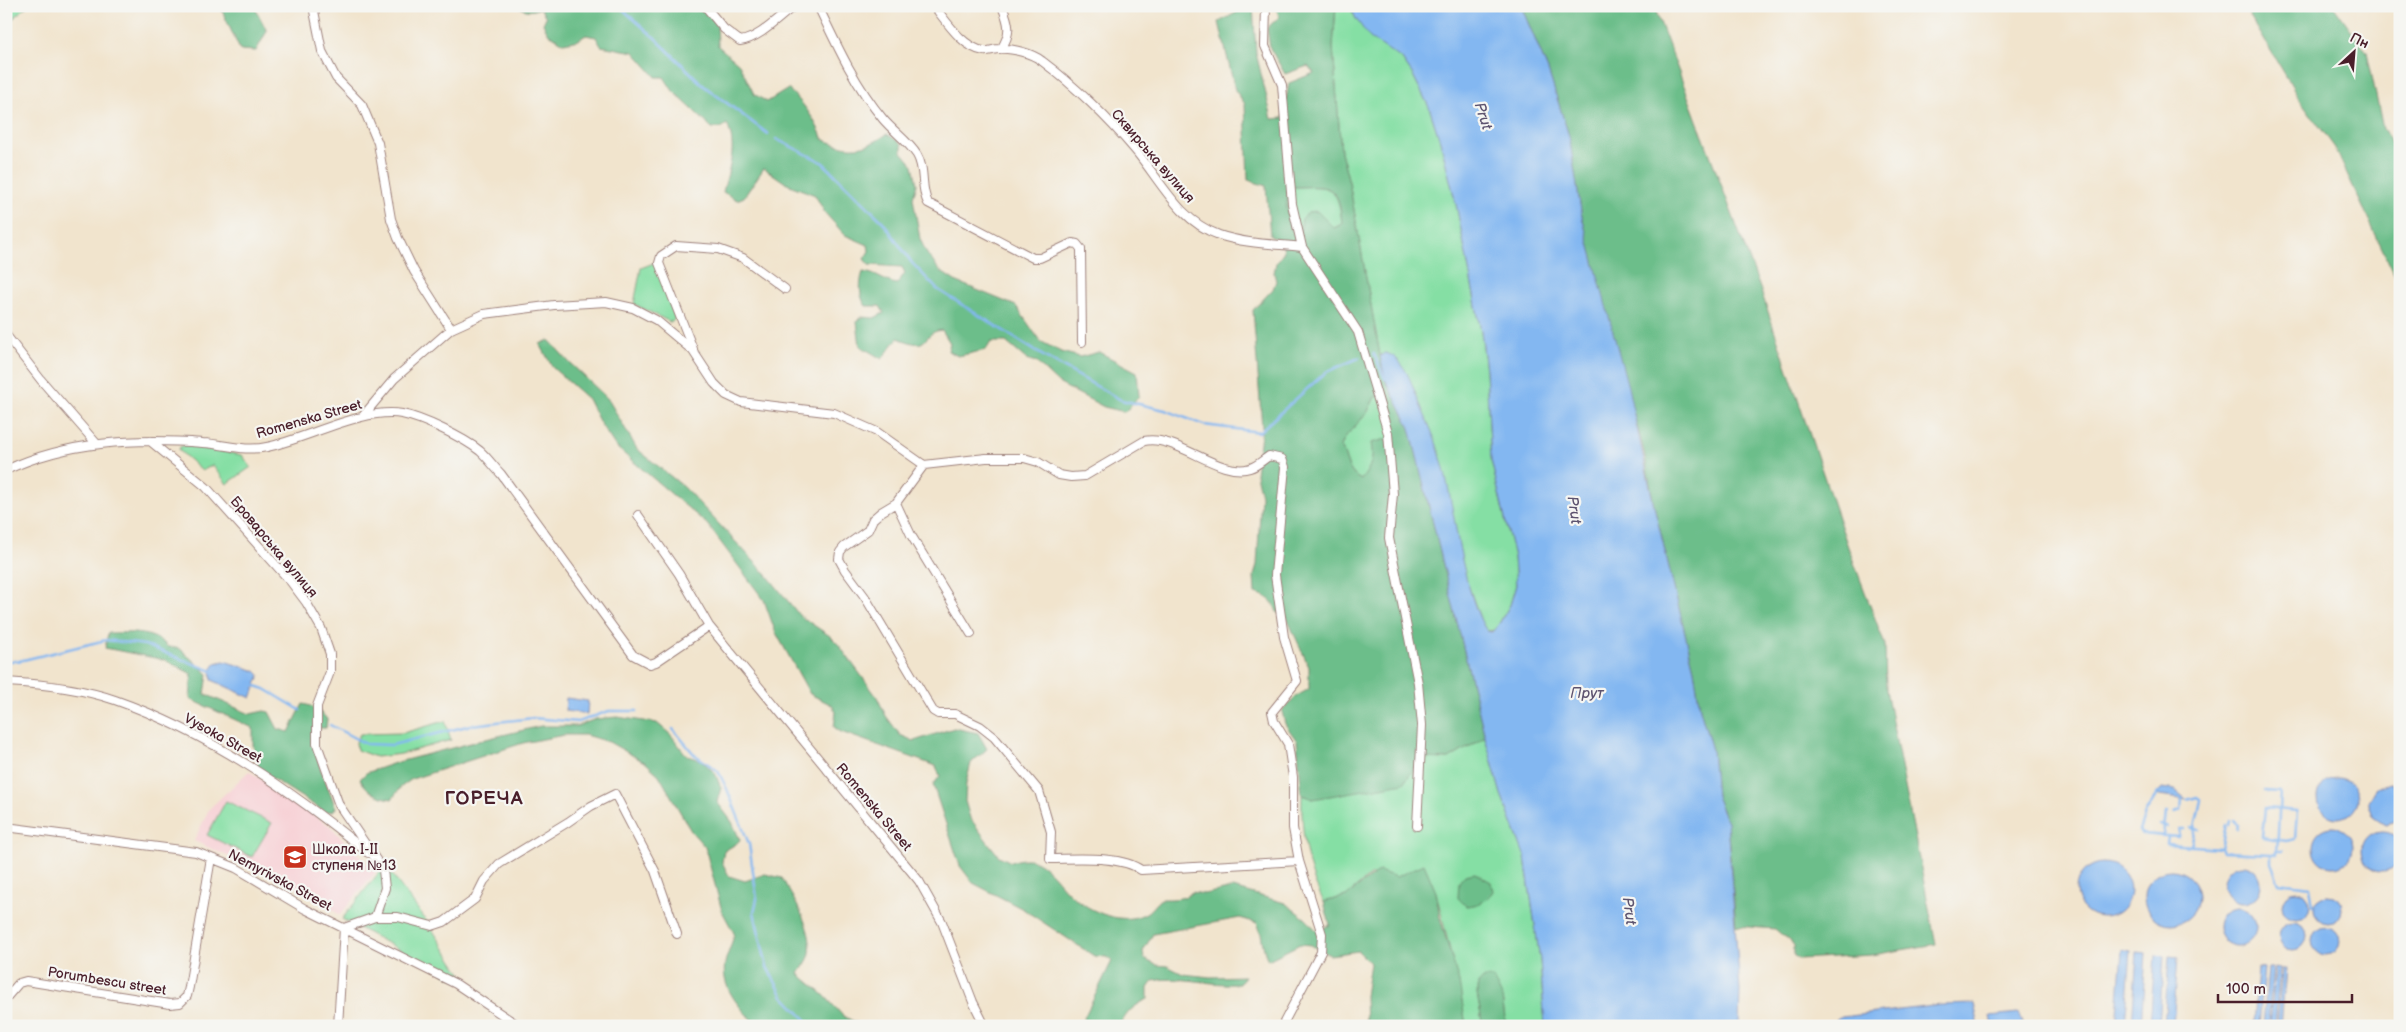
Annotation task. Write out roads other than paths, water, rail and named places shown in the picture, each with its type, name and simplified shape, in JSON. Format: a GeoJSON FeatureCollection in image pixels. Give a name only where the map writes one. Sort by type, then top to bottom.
{"type":"FeatureCollection","features":[{"type":"Feature","properties":{"kind":"street"},"geometry":{"type":"LineString","coordinates":[[313,6],[322,51],[336,78],[362,105],[378,143],[391,219],[398,238],[414,271],[452,329]]}},
{"type":"Feature","properties":{"kind":"street"},"geometry":{"type":"LineString","coordinates":[[705,6],[724,29],[740,41],[748,40],[761,32],[794,6]]}},
{"type":"Feature","properties":{"kind":"street"},"geometry":{"type":"LineString","coordinates":[[818,6],[854,79],[883,119],[916,154],[923,171],[925,196],[928,203],[1033,258],[1040,258],[1072,243],[1077,244],[1081,249],[1082,342]]}},
{"type":"Feature","properties":{"kind":"street","name":"Сквирська вулиця"},"geometry":{"type":"LineString","coordinates":[[934,6],[967,43],[984,51],[1001,49],[1024,53],[1040,59],[1136,151],[1169,197],[1191,219],[1219,235],[1256,243],[1302,247]]}},
{"type":"Feature","properties":{"kind":"street"},"geometry":{"type":"LineString","coordinates":[[1001,49],[1009,32],[1009,23],[1002,6]]}},
{"type":"Feature","properties":{"kind":"street"},"geometry":{"type":"LineString","coordinates":[[1266,6],[1265,46],[1282,85],[1292,204],[1302,247],[1358,332],[1388,433],[1393,494],[1389,538],[1418,684],[1422,725],[1417,826]]}},
{"type":"Feature","properties":{"kind":"street"},"geometry":{"type":"LineString","coordinates":[[785,289],[743,258],[718,249],[676,246],[661,256],[659,263],[693,350],[714,383],[726,395],[741,402],[834,414],[877,432],[924,464],[986,458],[1024,458],[1038,462],[1059,475],[1071,478],[1085,476],[1144,441],[1151,439],[1164,441],[1210,461],[1234,468],[1249,469],[1269,456],[1282,458],[1285,467],[1275,575],[1284,637],[1297,681],[1272,712],[1274,721],[1288,744],[1293,777],[1293,828],[1299,861],[1322,934],[1321,952],[1282,1026]]}},
{"type":"Feature","properties":{"kind":"street"},"geometry":{"type":"LineString","coordinates":[[363,416],[394,379],[452,329],[484,314],[554,305],[606,302],[633,308],[656,320],[693,350]]}},
{"type":"Feature","properties":{"kind":"street"},"geometry":{"type":"LineString","coordinates":[[6,335],[41,380],[96,443]]}},
{"type":"Feature","properties":{"kind":"street","name":"Romenska Street"},"geometry":{"type":"LineString","coordinates":[[6,470],[35,456],[96,443],[150,440],[204,443],[240,449],[265,448],[308,436],[363,416],[402,414],[436,427],[480,451],[501,474],[633,655],[650,664],[656,662],[709,626]]}},
{"type":"Feature","properties":{"kind":"street","name":"Броварська вулиця"},"geometry":{"type":"LineString","coordinates":[[150,440],[206,487],[291,582],[306,602],[321,628],[330,654],[330,672],[317,706],[317,744],[339,805],[383,870],[385,888],[375,917]]}},
{"type":"Feature","properties":{"kind":"street"},"geometry":{"type":"LineString","coordinates":[[924,464],[896,503],[873,519],[868,530],[844,547],[840,552],[839,558],[933,711],[938,714],[955,714],[980,726],[994,737],[1039,791],[1051,832],[1050,859],[1132,863],[1141,870],[1299,861]]}},
{"type":"Feature","properties":{"kind":"street"},"geometry":{"type":"LineString","coordinates":[[896,503],[911,535],[971,634]]}},
{"type":"Feature","properties":{"kind":"street","name":"Romenska Street"},"geometry":{"type":"LineString","coordinates":[[638,514],[679,574],[709,626],[919,881],[942,922],[973,1002],[985,1026]]}},
{"type":"Feature","properties":{"kind":"street","name":"Vysoka Street"},"geometry":{"type":"LineString","coordinates":[[6,682],[48,685],[114,699],[190,731],[310,806],[376,859]]}},
{"type":"Feature","properties":{"kind":"street"},"geometry":{"type":"LineString","coordinates":[[338,1026],[344,928],[375,917],[398,917],[432,926],[444,922],[475,899],[484,882],[499,864],[591,806],[615,794],[655,871],[678,934]]}},
{"type":"Feature","properties":{"kind":"street","name":"Nemyrivska Street"},"geometry":{"type":"LineString","coordinates":[[6,827],[196,852],[236,868],[305,909],[456,984],[518,1026]]}},
{"type":"Feature","properties":{"kind":"street","name":"Porumbescu street"},"geometry":{"type":"LineString","coordinates":[[6,998],[19,984],[26,981],[170,1004],[180,1003],[187,996],[189,987],[211,858]]}},
{"type":"Feature","properties":{"kind":"water","name":"Прут"},"geometry":{"type":"Polygon","coordinates":[[[1350,6],[1521,6],[1548,70],[1569,136],[1582,217],[1628,387],[1655,510],[1694,670],[1700,709],[1712,750],[1716,796],[1727,822],[1740,990],[1739,1026],[1545,1026],[1540,960],[1525,857],[1501,794],[1485,737],[1410,428],[1385,379],[1380,356],[1385,353],[1391,355],[1397,359],[1406,371],[1434,437],[1444,469],[1467,581],[1481,620],[1487,631],[1492,632],[1510,605],[1516,585],[1514,557],[1491,460],[1486,370],[1481,331],[1456,204],[1441,144],[1429,107],[1413,75],[1402,59],[1370,38],[1356,19],[1350,6]]]}},
{"type":"Feature","properties":{"kind":"water"},"geometry":{"type":"Polygon","coordinates":[[[224,661],[256,671],[260,675],[251,698],[212,680],[211,670],[216,663],[224,661]]]}},
{"type":"Feature","properties":{"kind":"water"},"geometry":{"type":"Polygon","coordinates":[[[566,698],[588,701],[587,714],[565,711],[566,698]]]}},
{"type":"Feature","properties":{"kind":"water"},"geometry":{"type":"Polygon","coordinates":[[[2342,778],[2349,781],[2355,787],[2358,798],[2357,806],[2349,815],[2342,818],[2334,818],[2327,815],[2319,806],[2318,794],[2321,787],[2330,779],[2342,778]]]}},
{"type":"Feature","properties":{"kind":"water"},"geometry":{"type":"Polygon","coordinates":[[[2390,783],[2400,787],[2400,820],[2385,824],[2373,816],[2368,801],[2376,787],[2390,783]]]}},
{"type":"Feature","properties":{"kind":"water"},"geometry":{"type":"Polygon","coordinates":[[[2162,788],[2175,790],[2187,800],[2159,796],[2158,792],[2162,788]]]}},
{"type":"Feature","properties":{"kind":"water"},"geometry":{"type":"Polygon","coordinates":[[[2337,827],[2344,830],[2350,836],[2353,847],[2352,855],[2344,864],[2337,867],[2329,867],[2322,864],[2314,855],[2313,843],[2316,836],[2325,828],[2337,827]]]}},
{"type":"Feature","properties":{"kind":"water"},"geometry":{"type":"Polygon","coordinates":[[[2386,831],[2393,834],[2399,840],[2402,851],[2401,859],[2393,868],[2386,871],[2378,871],[2371,868],[2363,859],[2362,847],[2365,840],[2374,832],[2386,831]]]}},
{"type":"Feature","properties":{"kind":"water"},"geometry":{"type":"Polygon","coordinates":[[[2098,863],[2108,863],[2118,867],[2126,875],[2130,890],[2126,905],[2118,913],[2108,917],[2098,917],[2088,913],[2080,905],[2076,895],[2076,885],[2080,875],[2088,867],[2098,863]]]}},
{"type":"Feature","properties":{"kind":"water"},"geometry":{"type":"Polygon","coordinates":[[[2242,865],[2249,866],[2255,871],[2260,877],[2260,891],[2255,897],[2249,902],[2242,903],[2235,902],[2229,897],[2224,891],[2223,884],[2224,877],[2229,871],[2235,866],[2242,865]]]}},
{"type":"Feature","properties":{"kind":"water"},"geometry":{"type":"Polygon","coordinates":[[[2166,870],[2176,870],[2186,874],[2194,882],[2198,897],[2194,912],[2186,920],[2176,924],[2166,924],[2156,920],[2148,912],[2144,902],[2144,892],[2148,882],[2156,874],[2166,870]]]}},
{"type":"Feature","properties":{"kind":"water"},"geometry":{"type":"Polygon","coordinates":[[[2296,891],[2306,895],[2310,905],[2306,915],[2296,919],[2286,915],[2282,905],[2286,895],[2296,891]]]}},
{"type":"Feature","properties":{"kind":"water"},"geometry":{"type":"Polygon","coordinates":[[[2328,895],[2338,899],[2342,909],[2338,919],[2328,923],[2318,919],[2314,909],[2318,899],[2328,895]]]}},
{"type":"Feature","properties":{"kind":"water"},"geometry":{"type":"Polygon","coordinates":[[[2237,908],[2244,909],[2250,914],[2255,920],[2255,934],[2250,940],[2244,945],[2237,946],[2230,945],[2224,940],[2219,934],[2218,927],[2219,920],[2224,914],[2230,909],[2237,908]]]}},
{"type":"Feature","properties":{"kind":"water"},"geometry":{"type":"Polygon","coordinates":[[[2293,922],[2303,926],[2307,936],[2303,946],[2293,950],[2283,946],[2279,936],[2283,926],[2293,922]]]}},
{"type":"Feature","properties":{"kind":"water"},"geometry":{"type":"Polygon","coordinates":[[[2326,927],[2336,931],[2340,941],[2336,951],[2326,955],[2316,951],[2312,941],[2316,931],[2326,927]]]}},
{"type":"Feature","properties":{"kind":"water"},"geometry":{"type":"Polygon","coordinates":[[[2122,950],[2131,951],[2125,1026],[2116,1026],[2122,950]]]}},
{"type":"Feature","properties":{"kind":"water"},"geometry":{"type":"Polygon","coordinates":[[[2137,952],[2146,953],[2141,1026],[2132,1026],[2137,952]]]}},
{"type":"Feature","properties":{"kind":"water"},"geometry":{"type":"Polygon","coordinates":[[[2155,955],[2164,956],[2159,1026],[2150,1026],[2155,955]]]}},
{"type":"Feature","properties":{"kind":"water"},"geometry":{"type":"Polygon","coordinates":[[[2169,956],[2178,957],[2173,1026],[2164,1026],[2169,956]]]}},
{"type":"Feature","properties":{"kind":"water"},"geometry":{"type":"Polygon","coordinates":[[[2258,967],[2264,968],[2259,1026],[2254,1026],[2258,967]]]}},
{"type":"Feature","properties":{"kind":"water"},"geometry":{"type":"Polygon","coordinates":[[[2268,968],[2273,968],[2268,1026],[2263,1026],[2268,968]]]}},
{"type":"Feature","properties":{"kind":"water"},"geometry":{"type":"Polygon","coordinates":[[[2275,968],[2280,969],[2275,1026],[2270,1026],[2275,968]]]}},
{"type":"Feature","properties":{"kind":"water"},"geometry":{"type":"Polygon","coordinates":[[[2282,969],[2286,969],[2281,1026],[2277,1026],[2282,969]]]}},
{"type":"Feature","properties":{"kind":"water"},"geometry":{"type":"Polygon","coordinates":[[[1974,1004],[1979,1026],[1832,1026],[1835,1020],[1842,1017],[1941,1005],[1974,1004]]]}},
{"type":"Feature","properties":{"kind":"water"},"geometry":{"type":"Polygon","coordinates":[[[2018,1013],[2024,1026],[1992,1026],[1990,1016],[2018,1013]]]}},
{"type":"Feature","properties":{"kind":"waterway"},"geometry":{"type":"LineString","coordinates":[[619,6],[704,86],[768,134]]}},
{"type":"Feature","properties":{"kind":"waterway"},"geometry":{"type":"LineString","coordinates":[[776,139],[822,162],[883,222],[912,263],[937,289],[1045,357],[1121,400],[1165,410],[1204,425],[1259,432],[1326,372],[1359,358]]}},
{"type":"Feature","properties":{"kind":"waterway"},"geometry":{"type":"LineString","coordinates":[[1374,354],[1385,379]]}},
{"type":"Feature","properties":{"kind":"waterway"},"geometry":{"type":"LineString","coordinates":[[6,661],[19,661],[106,640],[145,645],[212,671]]}},
{"type":"Feature","properties":{"kind":"waterway"},"geometry":{"type":"LineString","coordinates":[[253,685],[265,689],[300,710]]}},
{"type":"Feature","properties":{"kind":"waterway"},"geometry":{"type":"LineString","coordinates":[[330,725],[366,744],[392,745],[471,725],[533,718],[578,722],[609,711],[637,711]]}},
{"type":"Feature","properties":{"kind":"waterway"},"geometry":{"type":"LineString","coordinates":[[673,729],[694,754],[718,771],[727,789],[749,844],[757,899],[754,912],[767,967],[783,996],[812,1026]]}},
{"type":"Feature","properties":{"kind":"waterway"},"geometry":{"type":"LineString","coordinates":[[2265,791],[2280,792],[2277,854],[2271,854],[2271,864],[2279,883],[2310,887],[2313,906]]}},
{"type":"Feature","properties":{"kind":"waterway"},"geometry":{"type":"LineString","coordinates":[[2158,792],[2145,814],[2139,831],[2142,834],[2178,837],[2179,829],[2184,829]]}},
{"type":"Feature","properties":{"kind":"waterway"},"geometry":{"type":"LineString","coordinates":[[2187,800],[2197,797],[2201,800],[2191,846]]}},
{"type":"Feature","properties":{"kind":"waterway"},"geometry":{"type":"LineString","coordinates":[[2175,813],[2181,811],[2182,800]]}},
{"type":"Feature","properties":{"kind":"waterway"},"geometry":{"type":"LineString","coordinates":[[2265,808],[2297,811],[2295,839],[2286,841],[2262,837],[2265,808]]}},
{"type":"Feature","properties":{"kind":"waterway"},"geometry":{"type":"LineString","coordinates":[[2163,835],[2166,813],[2168,813]]}},
{"type":"Feature","properties":{"kind":"waterway"},"geometry":{"type":"LineString","coordinates":[[2229,825],[2230,821]]}},
{"type":"Feature","properties":{"kind":"waterway"},"geometry":{"type":"LineString","coordinates":[[2234,821],[2238,825],[2237,829]]}},
{"type":"Feature","properties":{"kind":"waterway"},"geometry":{"type":"LineString","coordinates":[[2160,825],[2167,826]]}},
{"type":"Feature","properties":{"kind":"waterway"},"geometry":{"type":"LineString","coordinates":[[2221,848],[2226,825]]}},
{"type":"Feature","properties":{"kind":"waterway"},"geometry":{"type":"LineString","coordinates":[[2191,828],[2199,830]]}},
{"type":"Feature","properties":{"kind":"waterway"},"geometry":{"type":"LineString","coordinates":[[2168,836],[2167,844],[2221,848],[2223,852],[2271,854]]}},
{"type":"Feature","properties":{"kind":"waterway"},"geometry":{"type":"LineString","coordinates":[[2277,851],[2283,851]]}},
{"type":"Feature","properties":{"kind":"place","name":"Школа I-II ступеня №13"},"geometry":{"type":"Point","coordinates":[295,857]}},
{"type":"Feature","properties":{"kind":"district","name":"ГОРЕЧА"},"geometry":{"type":"Point","coordinates":[484,798]}},
{"type":"Feature","properties":{"kind":"water label","name":"Prut"},"geometry":{"type":"Point","coordinates":[1483,116]}},
{"type":"Feature","properties":{"kind":"water label","name":"Prut"},"geometry":{"type":"Point","coordinates":[1574,510]}},
{"type":"Feature","properties":{"kind":"water label","name":"Prut"},"geometry":{"type":"Point","coordinates":[1629,911]}}]}
